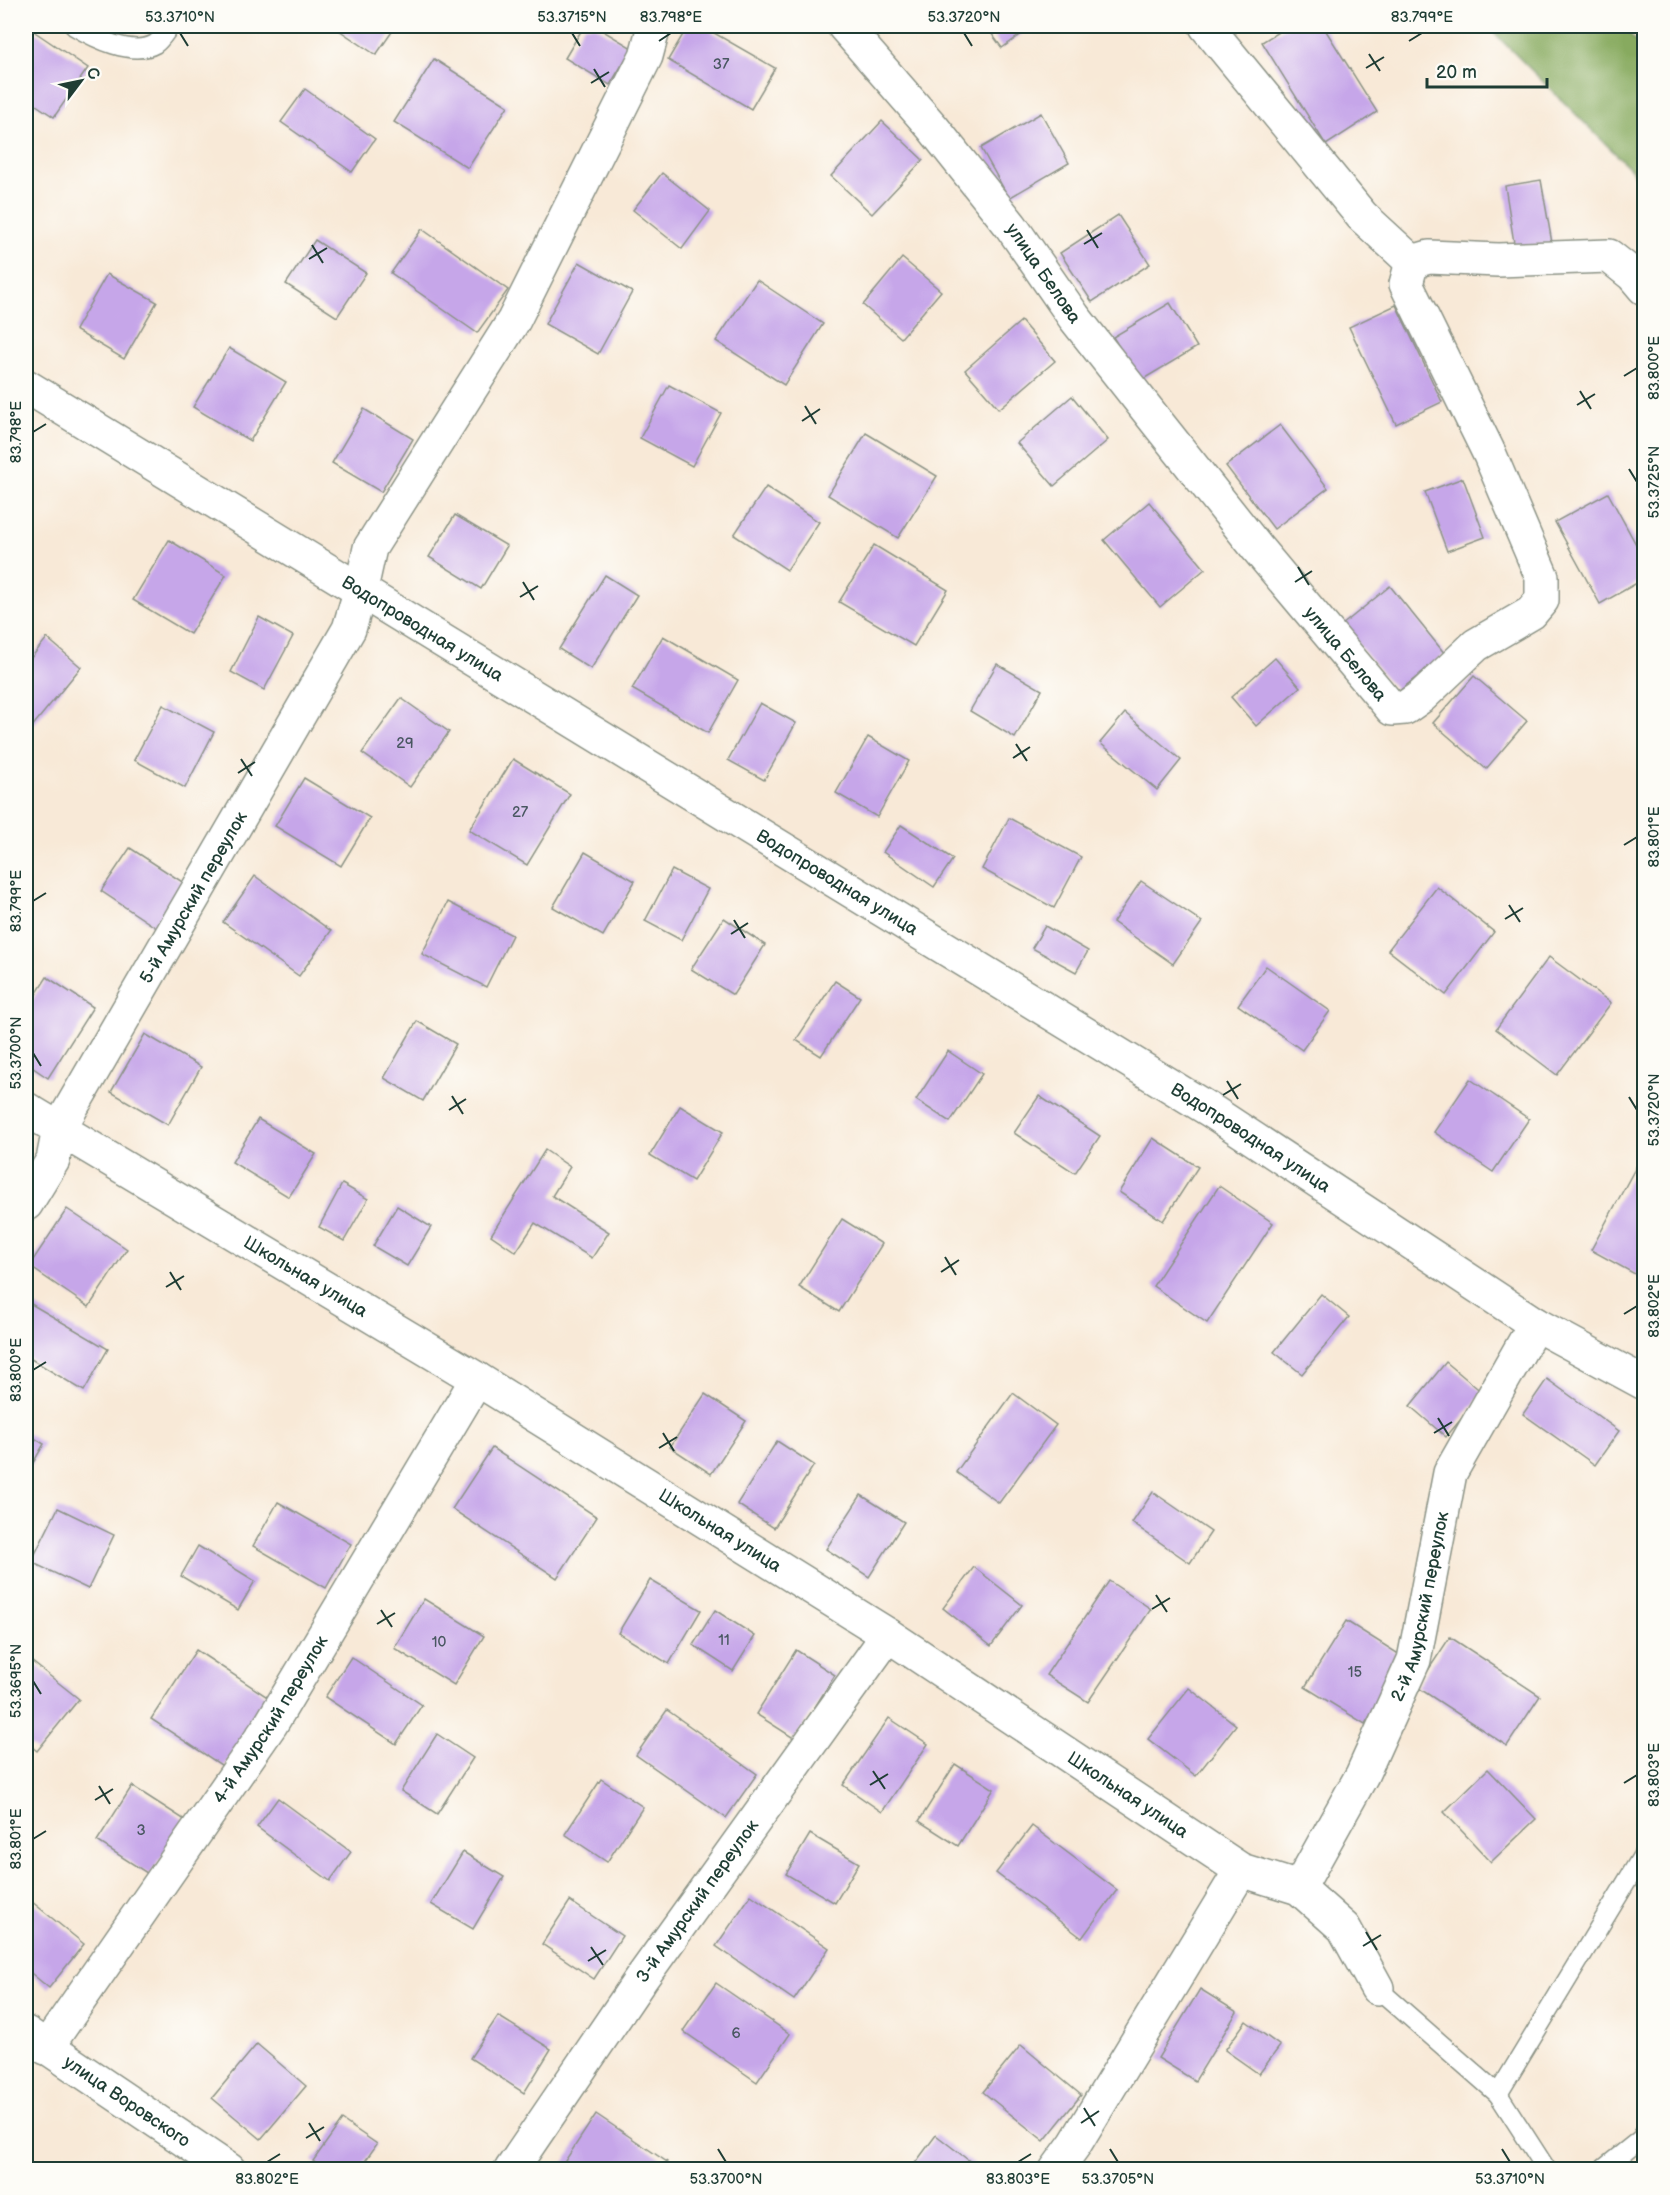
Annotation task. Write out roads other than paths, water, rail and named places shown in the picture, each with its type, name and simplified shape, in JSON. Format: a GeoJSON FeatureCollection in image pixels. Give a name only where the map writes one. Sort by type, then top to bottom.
{"type":"FeatureCollection","features":[{"type":"Feature","properties":{"kind":"street","name":"5-й Амурский переулок"},"geometry":{"type":"LineString","coordinates":[[26,1204],[53,1160],[59,1129],[349,629],[370,548],[513,320],[646,56],[651,26]]}},
{"type":"Feature","properties":{"kind":"street","name":"улица Белова"},"geometry":{"type":"LineString","coordinates":[[844,26],[933,128],[1011,226],[1074,317],[1160,426],[1264,557],[1392,709],[1405,708],[1422,696],[1476,645],[1531,613],[1542,600],[1542,577],[1494,465],[1406,284],[1412,262]]}},
{"type":"Feature","properties":{"kind":"street"},"geometry":{"type":"LineString","coordinates":[[1206,26],[1362,216],[1412,262],[1429,256],[1498,260],[1609,256],[1633,275],[1644,288]]}},
{"type":"Feature","properties":{"kind":"street","name":"Водопроводная улица"},"geometry":{"type":"LineString","coordinates":[[26,386],[1213,1112],[1535,1324],[1644,1383]]}},
{"type":"Feature","properties":{"kind":"street","name":"Школьная улица"},"geometry":{"type":"LineString","coordinates":[[26,1109],[477,1379],[888,1635],[1241,1870],[1299,1888],[1344,1928],[1377,1988]]}},
{"type":"Feature","properties":{"kind":"street","name":"2-й Амурский переулок"},"geometry":{"type":"LineString","coordinates":[[1299,1888],[1362,1775],[1414,1660],[1450,1473],[1535,1324]]}},
{"type":"Feature","properties":{"kind":"street","name":"4-й Амурский переулок"},"geometry":{"type":"LineString","coordinates":[[36,2040],[271,1724],[477,1379]]}},
{"type":"Feature","properties":{"kind":"street","name":"3-й Амурский переулок"},"geometry":{"type":"LineString","coordinates":[[511,2169],[641,1979],[888,1635]]}},
{"type":"Feature","properties":{"kind":"street"},"geometry":{"type":"LineString","coordinates":[[1056,2169],[1075,2144],[1241,1870]]}},
{"type":"Feature","properties":{"kind":"street","name":"улица Воровского"},"geometry":{"type":"LineString","coordinates":[[36,2040],[209,2164]]}},
{"type":"Feature","properties":{"kind":"lane"},"geometry":{"type":"LineString","coordinates":[[74,26],[93,37],[131,49],[155,44],[170,26]]}},
{"type":"Feature","properties":{"kind":"lane"},"geometry":{"type":"LineString","coordinates":[[1498,2094],[1644,1853]]}},
{"type":"Feature","properties":{"kind":"lane"},"geometry":{"type":"LineString","coordinates":[[1377,1988],[1498,2094],[1546,2169]]}},
{"type":"Feature","properties":{"kind":"lane"},"geometry":{"type":"LineString","coordinates":[[1602,2169],[1642,2138],[1644,2133]]}}]}
